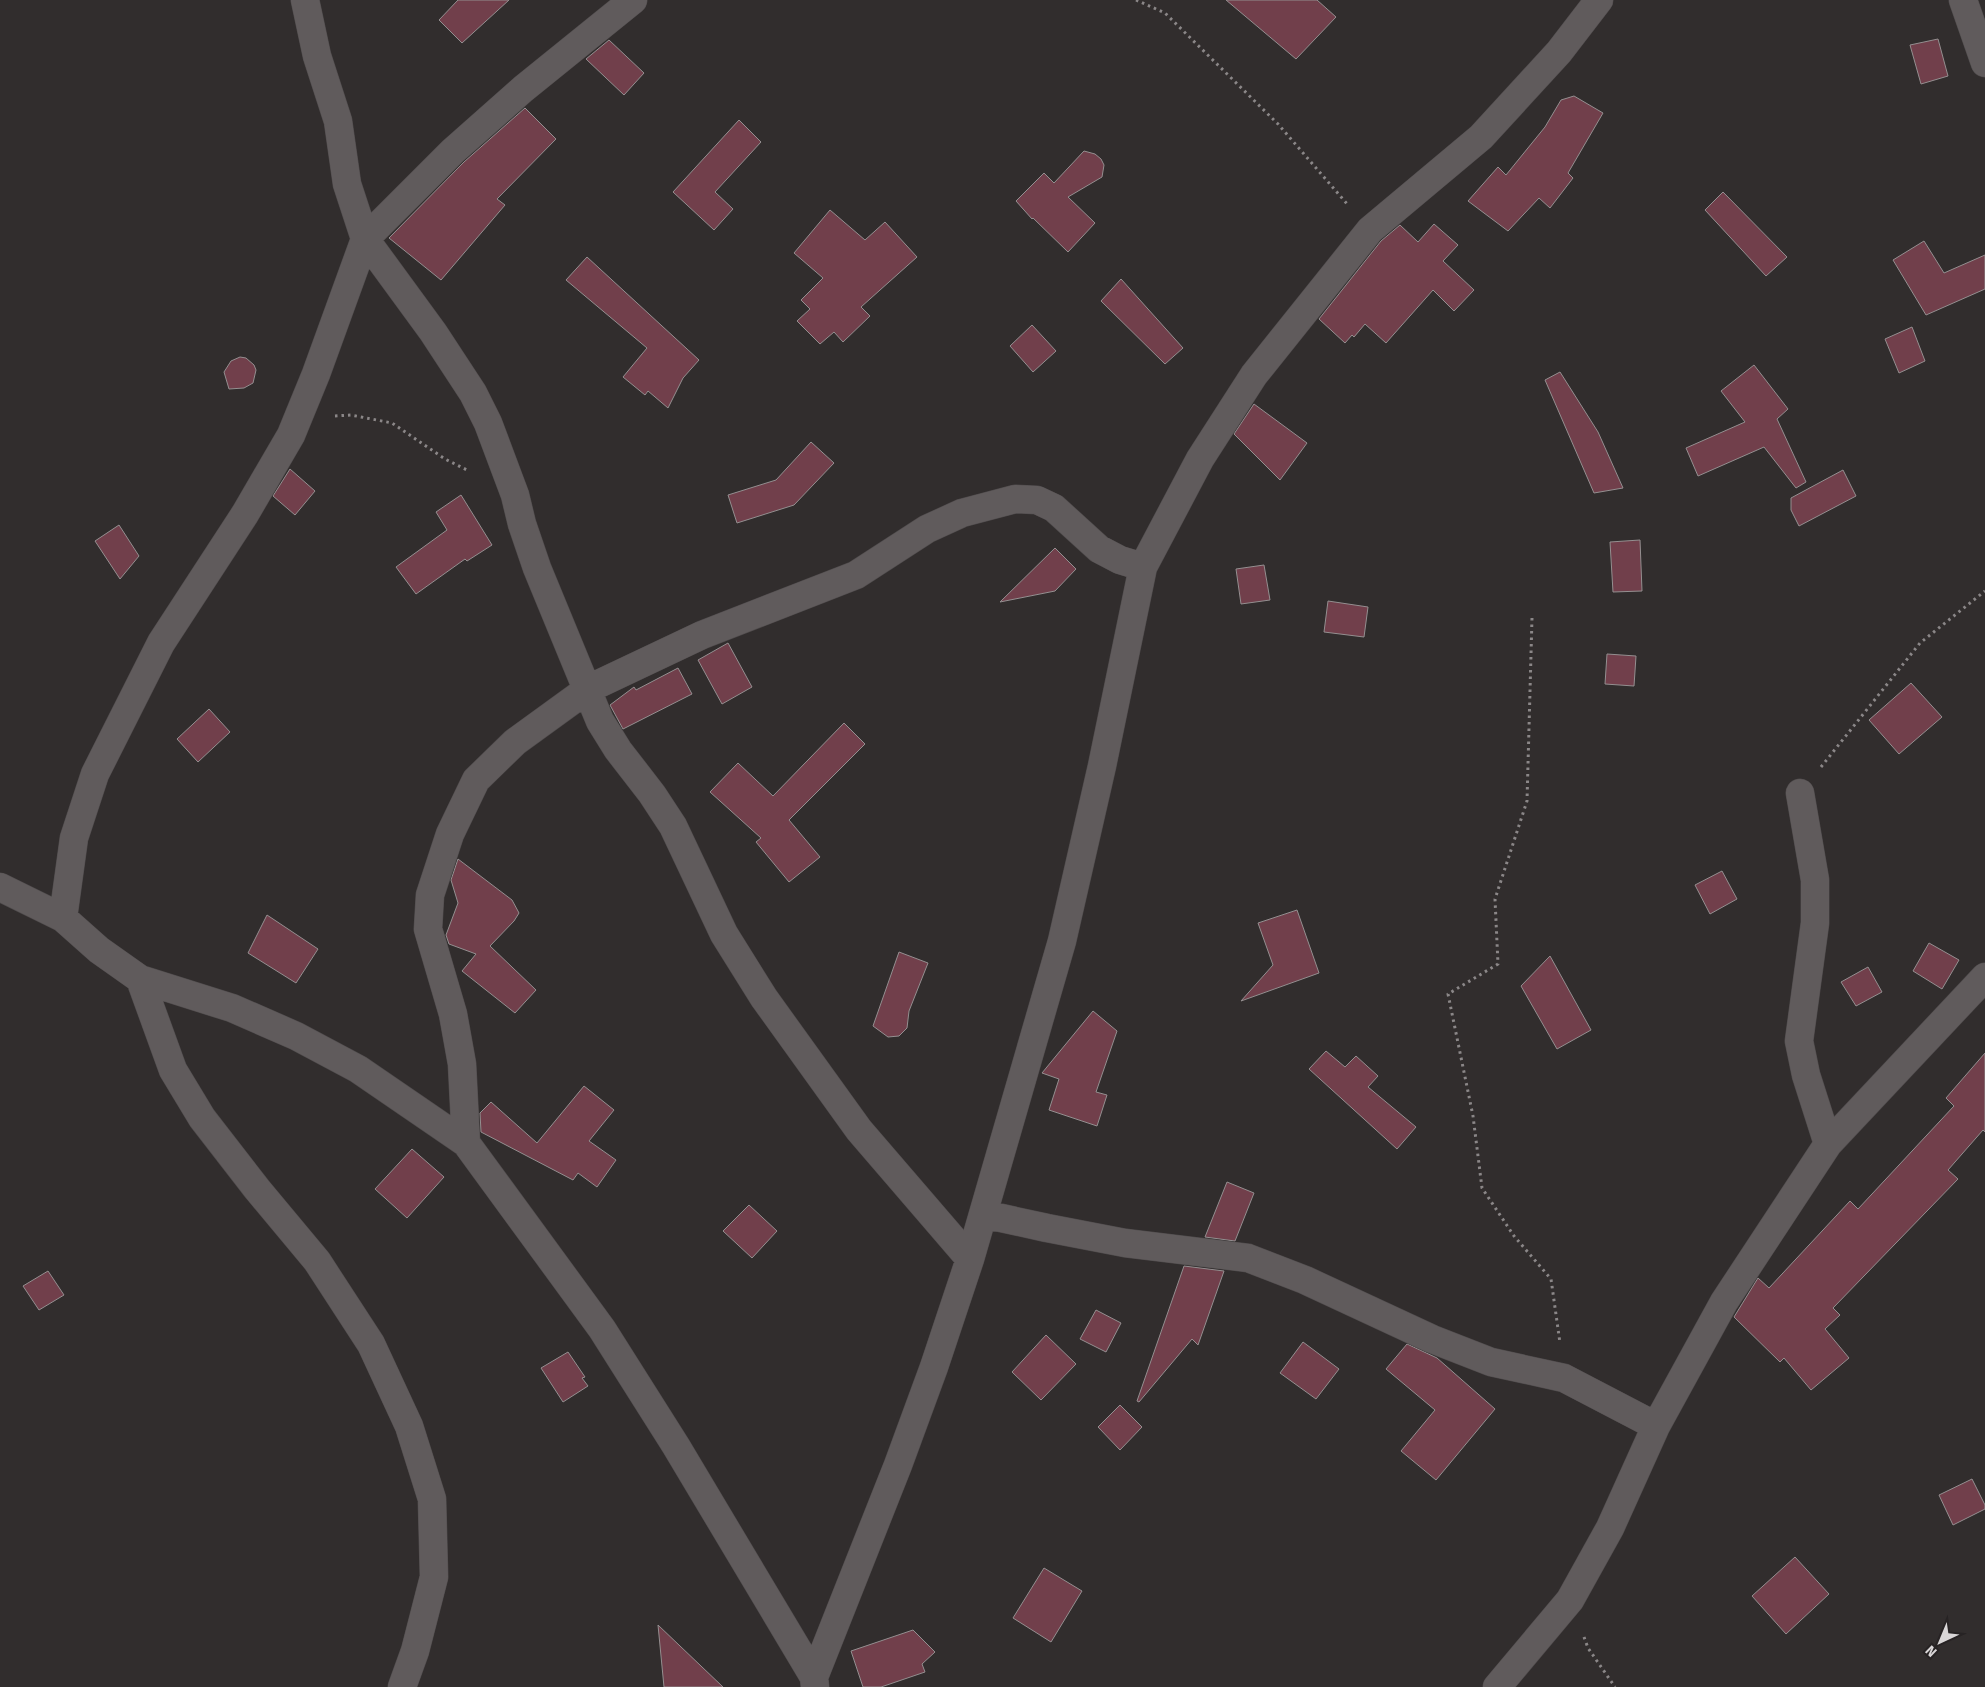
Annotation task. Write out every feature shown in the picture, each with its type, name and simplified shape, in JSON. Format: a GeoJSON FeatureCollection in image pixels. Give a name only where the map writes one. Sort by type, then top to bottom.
{"type":"FeatureCollection","features":[{"type":"Feature","properties":{"kind":"street"},"geometry":{"type":"LineString","coordinates":[[305,0],[318,56],[338,121],[347,184],[365,239],[433,332],[473,393],[488,423],[515,495],[522,524],[537,568],[600,721],[673,826],[724,934],[764,998],[859,1130],[970,1260]]}},
{"type":"Feature","properties":{"kind":"street"},"geometry":{"type":"LineString","coordinates":[[63,918],[74,838],[94,774],[161,643],[245,514],[291,435],[316,374],[365,239],[453,151],[523,89],[632,0]]}},
{"type":"Feature","properties":{"kind":"street"},"geometry":{"type":"LineString","coordinates":[[814,1682],[898,1465],[970,1260],[1062,941],[1102,766],[1143,567],[1200,459],[1254,375],[1370,230],[1481,137],[1559,52],[1599,0]]}},
{"type":"Feature","properties":{"kind":"street"},"geometry":{"type":"LineString","coordinates":[[1963,0],[1985,63]]}},
{"type":"Feature","properties":{"kind":"street"},"geometry":{"type":"LineString","coordinates":[[466,1143],[462,1064],[453,1014],[428,929],[430,896],[450,834],[476,780],[515,742],[588,689],[702,635],[856,575],[928,529],[962,513],[1014,499],[1037,500],[1054,508],[1099,548],[1120,560],[1143,567]]}},
{"type":"Feature","properties":{"kind":"street"},"geometry":{"type":"LineString","coordinates":[[1800,793],[1816,880],[1815,923],[1799,1041],[1806,1075],[1828,1144]]}},
{"type":"Feature","properties":{"kind":"street"},"geometry":{"type":"LineString","coordinates":[[0,887],[63,918],[99,950],[140,979],[232,1008],[296,1036],[358,1069],[466,1143],[602,1329],[676,1446],[814,1682]]}},
{"type":"Feature","properties":{"kind":"street"},"geometry":{"type":"LineString","coordinates":[[1497,1687],[1570,1600],[1610,1528],[1656,1426],[1724,1302],[1828,1144],[1985,977]]}},
{"type":"Feature","properties":{"kind":"street"},"geometry":{"type":"LineString","coordinates":[[140,979],[172,1070],[202,1118],[257,1189],[317,1261],[371,1344],[409,1426],[432,1499],[434,1577],[415,1651],[402,1687]]}},
{"type":"Feature","properties":{"kind":"street"},"geometry":{"type":"LineString","coordinates":[[983,1214],[1125,1243],[1248,1258],[1305,1280],[1432,1339],[1491,1362],[1564,1378],[1656,1426]]}},
{"type":"Feature","properties":{"kind":"path"},"geometry":{"type":"LineString","coordinates":[[1136,0],[1165,13],[1250,96],[1278,124],[1370,230]]}},
{"type":"Feature","properties":{"kind":"path"},"geometry":{"type":"LineString","coordinates":[[332,416],[351,415],[392,423],[445,458],[515,495]]}},
{"type":"Feature","properties":{"kind":"path"},"geometry":{"type":"LineString","coordinates":[[1800,793],[1920,643],[1985,592]]}},
{"type":"Feature","properties":{"kind":"path"},"geometry":{"type":"LineString","coordinates":[[1532,618],[1527,801],[1495,899],[1498,964],[1448,994],[1474,1116],[1482,1188],[1514,1236],[1551,1279],[1564,1378]]}},
{"type":"Feature","properties":{"kind":"path"},"geometry":{"type":"LineString","coordinates":[[1570,1600],[1588,1648],[1615,1687]]}},
{"type":"Feature","properties":{"kind":"building"},"geometry":{"type":"Polygon","coordinates":[[[458,0],[509,0],[462,43],[439,20],[458,0]]]}},
{"type":"Feature","properties":{"kind":"building"},"geometry":{"type":"Polygon","coordinates":[[[1226,0],[1317,0],[1336,17],[1296,59],[1226,0]]]}},
{"type":"Feature","properties":{"kind":"building"},"geometry":{"type":"Polygon","coordinates":[[[1938,39],[1948,76],[1921,84],[1910,45],[1938,39]]]}},
{"type":"Feature","properties":{"kind":"building"},"geometry":{"type":"Polygon","coordinates":[[[609,40],[644,73],[624,95],[586,59],[609,40]]]}},
{"type":"Feature","properties":{"kind":"building"},"geometry":{"type":"Polygon","coordinates":[[[1574,96],[1603,113],[1568,173],[1573,178],[1550,208],[1539,198],[1508,231],[1468,201],[1498,167],[1506,175],[1545,127],[1561,100],[1574,96]]]}},
{"type":"Feature","properties":{"kind":"building"},"geometry":{"type":"Polygon","coordinates":[[[525,108],[556,139],[497,199],[505,205],[441,280],[389,238],[464,162],[525,108]]]}},
{"type":"Feature","properties":{"kind":"building"},"geometry":{"type":"Polygon","coordinates":[[[739,120],[761,142],[715,192],[733,209],[714,230],[673,192],[739,120]]]}},
{"type":"Feature","properties":{"kind":"building"},"geometry":{"type":"Polygon","coordinates":[[[1084,151],[1095,154],[1101,159],[1104,165],[1102,177],[1068,197],[1095,223],[1068,252],[1032,219],[1016,201],[1044,173],[1054,183],[1084,151]]]}},
{"type":"Feature","properties":{"kind":"building"},"geometry":{"type":"Polygon","coordinates":[[[1723,192],[1787,257],[1766,276],[1705,210],[1723,192]]]}},
{"type":"Feature","properties":{"kind":"building"},"geometry":{"type":"Polygon","coordinates":[[[830,210],[865,240],[885,222],[917,257],[861,307],[870,316],[843,342],[834,332],[820,344],[797,321],[810,309],[801,300],[823,278],[794,253],[830,210]]]}},
{"type":"Feature","properties":{"kind":"building"},"geometry":{"type":"Polygon","coordinates":[[[1434,224],[1458,245],[1443,261],[1474,290],[1454,311],[1433,290],[1386,343],[1365,324],[1354,337],[1352,335],[1345,343],[1319,319],[1381,241],[1400,225],[1418,242],[1434,224]]]}},
{"type":"Feature","properties":{"kind":"building"},"geometry":{"type":"Polygon","coordinates":[[[1924,241],[1944,273],[1985,255],[1985,289],[1926,315],[1893,260],[1924,241]]]}},
{"type":"Feature","properties":{"kind":"building"},"geometry":{"type":"Polygon","coordinates":[[[587,257],[699,360],[683,378],[668,408],[648,391],[645,395],[623,377],[647,348],[566,280],[587,257]]]}},
{"type":"Feature","properties":{"kind":"building"},"geometry":{"type":"Polygon","coordinates":[[[1121,279],[1183,348],[1165,364],[1101,301],[1121,279]]]}},
{"type":"Feature","properties":{"kind":"building"},"geometry":{"type":"Polygon","coordinates":[[[1032,325],[1056,351],[1033,372],[1010,346],[1032,325]]]}},
{"type":"Feature","properties":{"kind":"building"},"geometry":{"type":"Polygon","coordinates":[[[1912,327],[1925,361],[1899,373],[1885,339],[1912,327]]]}},
{"type":"Feature","properties":{"kind":"building"},"geometry":{"type":"Polygon","coordinates":[[[240,357],[246,358],[254,365],[256,370],[253,383],[244,388],[229,389],[224,372],[231,361],[240,357]]]}},
{"type":"Feature","properties":{"kind":"building"},"geometry":{"type":"Polygon","coordinates":[[[1754,365],[1788,409],[1777,419],[1806,482],[1796,488],[1764,447],[1698,476],[1686,448],[1745,422],[1721,391],[1754,365]]]}},
{"type":"Feature","properties":{"kind":"building"},"geometry":{"type":"Polygon","coordinates":[[[1560,372],[1598,432],[1623,488],[1594,493],[1545,380],[1560,372]]]}},
{"type":"Feature","properties":{"kind":"building"},"geometry":{"type":"Polygon","coordinates":[[[1254,404],[1307,443],[1280,480],[1234,434],[1254,404]]]}},
{"type":"Feature","properties":{"kind":"building"},"geometry":{"type":"Polygon","coordinates":[[[811,442],[834,463],[794,505],[737,523],[728,495],[776,480],[811,442]]]}},
{"type":"Feature","properties":{"kind":"building"},"geometry":{"type":"Polygon","coordinates":[[[290,469],[315,491],[295,515],[273,496],[290,469]]]}},
{"type":"Feature","properties":{"kind":"building"},"geometry":{"type":"Polygon","coordinates":[[[1843,470],[1856,496],[1799,526],[1791,510],[1791,498],[1843,470]]]}},
{"type":"Feature","properties":{"kind":"building"},"geometry":{"type":"Polygon","coordinates":[[[461,495],[492,545],[467,561],[465,559],[416,594],[396,567],[447,530],[436,512],[461,495]]]}},
{"type":"Feature","properties":{"kind":"building"},"geometry":{"type":"Polygon","coordinates":[[[119,525],[139,556],[120,579],[95,541],[119,525]]]}},
{"type":"Feature","properties":{"kind":"building"},"geometry":{"type":"Polygon","coordinates":[[[1640,540],[1642,591],[1613,592],[1610,542],[1640,540]]]}},
{"type":"Feature","properties":{"kind":"building"},"geometry":{"type":"Polygon","coordinates":[[[1055,548],[1076,569],[1055,591],[1000,602],[1055,548]]]}},
{"type":"Feature","properties":{"kind":"building"},"geometry":{"type":"Polygon","coordinates":[[[1264,565],[1270,600],[1241,604],[1236,569],[1264,565]]]}},
{"type":"Feature","properties":{"kind":"building"},"geometry":{"type":"Polygon","coordinates":[[[1328,601],[1368,607],[1364,637],[1324,632],[1328,601]]]}},
{"type":"Feature","properties":{"kind":"building"},"geometry":{"type":"Polygon","coordinates":[[[728,643],[752,687],[722,704],[698,660],[728,643]]]}},
{"type":"Feature","properties":{"kind":"building"},"geometry":{"type":"Polygon","coordinates":[[[1607,654],[1636,656],[1634,686],[1605,684],[1607,654]]]}},
{"type":"Feature","properties":{"kind":"building"},"geometry":{"type":"Polygon","coordinates":[[[678,668],[692,694],[623,729],[610,705],[634,687],[636,690],[678,668]]]}},
{"type":"Feature","properties":{"kind":"building"},"geometry":{"type":"Polygon","coordinates":[[[1911,683],[1942,717],[1899,754],[1869,720],[1911,683]]]}},
{"type":"Feature","properties":{"kind":"building"},"geometry":{"type":"Polygon","coordinates":[[[209,709],[230,732],[198,762],[177,739],[209,709]]]}},
{"type":"Feature","properties":{"kind":"building"},"geometry":{"type":"Polygon","coordinates":[[[844,723],[865,744],[789,820],[820,857],[789,882],[756,842],[761,838],[710,792],[738,763],[773,796],[844,723]]]}},
{"type":"Feature","properties":{"kind":"building"},"geometry":{"type":"Polygon","coordinates":[[[458,859],[512,900],[519,913],[514,921],[490,946],[536,990],[515,1013],[462,971],[476,954],[449,944],[446,935],[458,903],[451,880],[458,859]]]}},
{"type":"Feature","properties":{"kind":"building"},"geometry":{"type":"Polygon","coordinates":[[[1722,871],[1737,899],[1710,914],[1695,885],[1722,871]]]}},
{"type":"Feature","properties":{"kind":"building"},"geometry":{"type":"Polygon","coordinates":[[[1297,910],[1319,973],[1241,1001],[1273,965],[1258,923],[1297,910]]]}},
{"type":"Feature","properties":{"kind":"building"},"geometry":{"type":"Polygon","coordinates":[[[267,915],[318,949],[296,983],[248,953],[267,915]]]}},
{"type":"Feature","properties":{"kind":"building"},"geometry":{"type":"Polygon","coordinates":[[[1929,943],[1959,960],[1942,989],[1913,971],[1929,943]]]}},
{"type":"Feature","properties":{"kind":"building"},"geometry":{"type":"Polygon","coordinates":[[[899,952],[928,963],[909,1011],[907,1028],[899,1036],[888,1037],[873,1026],[899,952]]]}},
{"type":"Feature","properties":{"kind":"building"},"geometry":{"type":"Polygon","coordinates":[[[1550,956],[1591,1030],[1557,1049],[1521,986],[1550,956]]]}},
{"type":"Feature","properties":{"kind":"building"},"geometry":{"type":"Polygon","coordinates":[[[1868,967],[1882,992],[1856,1006],[1841,982],[1868,967]]]}},
{"type":"Feature","properties":{"kind":"building"},"geometry":{"type":"Polygon","coordinates":[[[1093,1011],[1117,1031],[1096,1092],[1107,1095],[1097,1126],[1049,1110],[1059,1079],[1042,1073],[1093,1011]]]}},
{"type":"Feature","properties":{"kind":"building"},"geometry":{"type":"Polygon","coordinates":[[[1326,1051],[1345,1067],[1356,1056],[1378,1076],[1368,1087],[1416,1127],[1397,1149],[1309,1069],[1326,1051]]]}},
{"type":"Feature","properties":{"kind":"building"},"geometry":{"type":"Polygon","coordinates":[[[1985,1053],[1985,1132],[1983,1130],[1948,1170],[1958,1179],[1833,1308],[1840,1315],[1825,1329],[1849,1358],[1811,1390],[1784,1358],[1780,1362],[1734,1317],[1758,1278],[1769,1288],[1850,1201],[1858,1209],[1954,1106],[1946,1098],[1985,1053]]]}},
{"type":"Feature","properties":{"kind":"building"},"geometry":{"type":"Polygon","coordinates":[[[584,1086],[614,1110],[589,1141],[616,1160],[597,1187],[578,1173],[573,1180],[481,1132],[480,1113],[491,1102],[537,1143],[584,1086]]]}},
{"type":"Feature","properties":{"kind":"building"},"geometry":{"type":"Polygon","coordinates":[[[412,1149],[444,1177],[407,1218],[375,1189],[412,1149]]]}},
{"type":"Feature","properties":{"kind":"building"},"geometry":{"type":"Polygon","coordinates":[[[1227,1182],[1254,1193],[1235,1241],[1205,1237],[1227,1182]]]}},
{"type":"Feature","properties":{"kind":"building"},"geometry":{"type":"Polygon","coordinates":[[[749,1205],[777,1231],[752,1258],[723,1231],[749,1205]]]}},
{"type":"Feature","properties":{"kind":"building"},"geometry":{"type":"Polygon","coordinates":[[[1184,1266],[1224,1271],[1198,1345],[1192,1339],[1139,1402],[1137,1401],[1184,1266]]]}},
{"type":"Feature","properties":{"kind":"building"},"geometry":{"type":"Polygon","coordinates":[[[48,1271],[64,1295],[39,1310],[23,1286],[48,1271]]]}},
{"type":"Feature","properties":{"kind":"building"},"geometry":{"type":"Polygon","coordinates":[[[1096,1310],[1121,1323],[1106,1352],[1080,1339],[1096,1310]]]}},
{"type":"Feature","properties":{"kind":"building"},"geometry":{"type":"Polygon","coordinates":[[[1046,1335],[1076,1364],[1041,1400],[1012,1372],[1046,1335]]]}},
{"type":"Feature","properties":{"kind":"building"},"geometry":{"type":"Polygon","coordinates":[[[1303,1342],[1339,1369],[1316,1399],[1280,1373],[1303,1342]]]}},
{"type":"Feature","properties":{"kind":"building"},"geometry":{"type":"Polygon","coordinates":[[[1407,1344],[1437,1358],[1495,1409],[1436,1480],[1401,1451],[1435,1410],[1386,1369],[1407,1344]]]}},
{"type":"Feature","properties":{"kind":"building"},"geometry":{"type":"Polygon","coordinates":[[[568,1352],[585,1377],[582,1378],[588,1386],[563,1402],[541,1368],[568,1352]]]}},
{"type":"Feature","properties":{"kind":"building"},"geometry":{"type":"Polygon","coordinates":[[[1120,1405],[1142,1427],[1120,1450],[1098,1427],[1120,1405]]]}},
{"type":"Feature","properties":{"kind":"building"},"geometry":{"type":"Polygon","coordinates":[[[1972,1479],[1985,1505],[1985,1509],[1953,1525],[1939,1495],[1972,1479]]]}},
{"type":"Feature","properties":{"kind":"building"},"geometry":{"type":"Polygon","coordinates":[[[1795,1557],[1829,1594],[1786,1634],[1752,1596],[1795,1557]]]}},
{"type":"Feature","properties":{"kind":"building"},"geometry":{"type":"Polygon","coordinates":[[[1044,1568],[1082,1591],[1051,1642],[1013,1618],[1044,1568]]]}},
{"type":"Feature","properties":{"kind":"building"},"geometry":{"type":"Polygon","coordinates":[[[658,1625],[723,1687],[664,1687],[658,1625]]]}},
{"type":"Feature","properties":{"kind":"building"},"geometry":{"type":"Polygon","coordinates":[[[913,1630],[935,1652],[922,1664],[925,1672],[881,1687],[863,1687],[851,1651],[913,1630]]]}}]}
